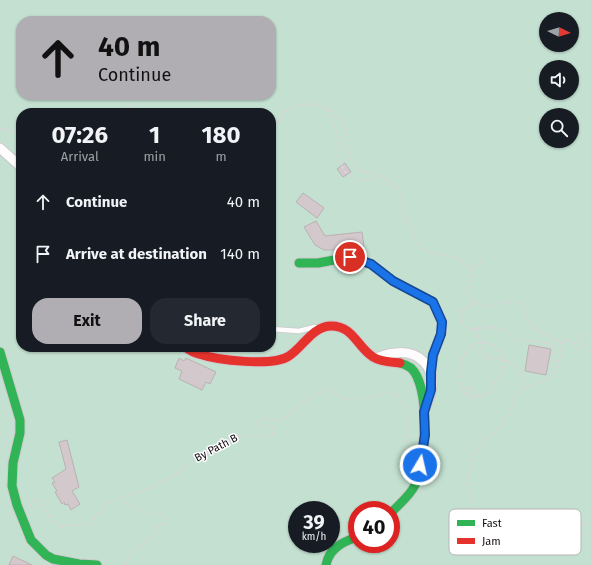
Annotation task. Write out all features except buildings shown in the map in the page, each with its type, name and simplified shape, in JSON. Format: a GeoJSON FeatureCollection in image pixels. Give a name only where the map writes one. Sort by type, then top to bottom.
{"type":"FeatureCollection","features":[{"type":"Feature","properties":{"kind":"street"},"geometry":{"type":"LineString","coordinates":[[0,148],[16,162]]}},
{"type":"Feature","properties":{"kind":"street"},"geometry":{"type":"LineString","coordinates":[[299,262],[318,263],[350,257],[371,264],[393,281],[433,302],[442,322],[441,334],[433,355],[431,390],[424,412]]}},
{"type":"Feature","properties":{"kind":"street"},"geometry":{"type":"LineString","coordinates":[[194,352],[200,355],[267,363],[280,362],[289,356],[316,330],[334,326],[342,327],[348,331],[368,353],[375,358],[401,364],[410,368],[417,375],[422,390],[425,435],[415,484],[409,494],[400,503]]}},
{"type":"Feature","properties":{"kind":"street"},"geometry":{"type":"LineString","coordinates":[[0,352],[20,420],[20,433],[13,463],[12,486],[17,505],[31,540],[46,555],[53,559],[79,564],[97,565]]}},
{"type":"Feature","properties":{"kind":"street"},"geometry":{"type":"LineString","coordinates":[[375,358],[395,353],[413,355],[424,362],[431,372]]}},
{"type":"Feature","properties":{"kind":"street"},"geometry":{"type":"LineString","coordinates":[[326,565],[326,560],[333,550],[341,543],[348,540]]}},
{"type":"Feature","properties":{"kind":"lane"},"geometry":{"type":"LineString","coordinates":[[276,329],[298,331],[315,327],[324,327]]}},
{"type":"Feature","properties":{"kind":"path"},"geometry":{"type":"LineString","coordinates":[[129,108],[135,100]]}},
{"type":"Feature","properties":{"kind":"path"},"geometry":{"type":"LineString","coordinates":[[276,125],[284,113],[295,106],[315,104],[328,109],[336,115],[347,130],[347,150],[351,162],[358,170],[381,176],[398,187],[403,200],[404,216],[417,242],[425,251],[457,258],[464,262],[470,270],[469,293],[474,303],[486,307],[504,302],[520,302],[531,326],[547,336],[561,342],[566,340],[572,341],[578,348],[580,333],[591,354]]}},
{"type":"Feature","properties":{"kind":"path"},"geometry":{"type":"LineString","coordinates":[[328,109],[331,121],[337,130],[338,157],[344,171],[357,180],[370,180],[381,176]]}},
{"type":"Feature","properties":{"kind":"path"},"geometry":{"type":"LineString","coordinates":[[0,129],[16,132]]}},
{"type":"Feature","properties":{"kind":"path"},"geometry":{"type":"LineString","coordinates":[[470,270],[484,259]]}},
{"type":"Feature","properties":{"kind":"path"},"geometry":{"type":"LineString","coordinates":[[474,303],[463,311],[461,319],[464,325],[469,329],[494,327],[506,331],[515,338],[555,345],[552,361],[559,362]]}},
{"type":"Feature","properties":{"kind":"path"},"geometry":{"type":"LineString","coordinates":[[476,329],[485,357],[513,363],[519,368],[523,380],[523,388]]}},
{"type":"Feature","properties":{"kind":"path"},"geometry":{"type":"LineString","coordinates":[[470,396],[464,393],[461,386],[462,361],[465,351],[473,344],[482,342],[492,344],[500,351],[503,360],[502,370],[496,382],[486,394],[478,398],[470,396],[466,392],[468,387],[478,392],[476,397],[470,396]]}},
{"type":"Feature","properties":{"kind":"path"},"geometry":{"type":"LineString","coordinates":[[474,509],[470,497],[469,482],[472,454],[506,418],[517,393],[523,388],[549,377],[555,371],[559,362],[562,348],[561,342]]}},
{"type":"Feature","properties":{"kind":"path","name":"By Path B"},"geometry":{"type":"LineString","coordinates":[[120,498],[160,484],[210,449],[240,435],[271,436],[274,432],[273,428],[261,426],[257,422],[258,421],[265,418],[280,420],[284,419],[299,405],[325,389],[333,392],[342,400],[392,393],[399,397],[406,414],[408,453],[420,465]]}},
{"type":"Feature","properties":{"kind":"path"},"geometry":{"type":"LineString","coordinates":[[24,520],[35,500],[41,502],[54,523],[62,527],[69,524],[77,526],[91,523],[106,503],[120,498],[140,512],[161,514],[164,517],[164,522],[151,536],[132,551],[127,565]]}},
{"type":"Feature","properties":{"kind":"path"},"geometry":{"type":"LineString","coordinates":[[581,524],[591,525]]}},
{"type":"Feature","properties":{"kind":"path"},"geometry":{"type":"LineString","coordinates":[[581,536],[588,534],[591,531]]}},
{"type":"Feature","properties":{"kind":"path"},"geometry":{"type":"LineString","coordinates":[[376,553],[378,565]]}},
{"type":"Feature","properties":{"kind":"green space"},"geometry":{"type":"Polygon","coordinates":[[[0,0],[591,0],[591,565],[0,565],[0,0]]]}},
{"type":"Feature","properties":{"kind":"traffic: fast"},"geometry":{"type":"LineString","coordinates":[[299,263],[318,263],[350,257],[371,264],[393,281],[433,302],[442,322],[441,334],[433,355],[431,372]]}},
{"type":"Feature","properties":{"kind":"traffic: fast"},"geometry":{"type":"LineString","coordinates":[[0,352],[20,420],[20,433],[13,463],[12,486],[17,505],[31,540],[46,555],[53,559],[79,564],[97,565]]}},
{"type":"Feature","properties":{"kind":"traffic: fast"},"geometry":{"type":"LineString","coordinates":[[400,363],[411,368],[417,378],[422,391],[425,425],[422,460],[419,474],[413,489],[400,503]]}},
{"type":"Feature","properties":{"kind":"traffic: fast"},"geometry":{"type":"LineString","coordinates":[[326,565],[333,550],[348,540]]}},
{"type":"Feature","properties":{"kind":"traffic: jam"},"geometry":{"type":"LineString","coordinates":[[193,352],[231,360],[258,362],[271,361],[289,356],[318,330],[330,326],[344,329],[376,359],[386,362],[400,363]]}},
{"type":"Feature","properties":{"kind":"route"},"geometry":{"type":"LineString","coordinates":[[350,257],[371,264],[393,281],[433,302],[442,322],[441,334],[433,355],[431,390],[424,412],[425,435],[420,465]]}}]}
